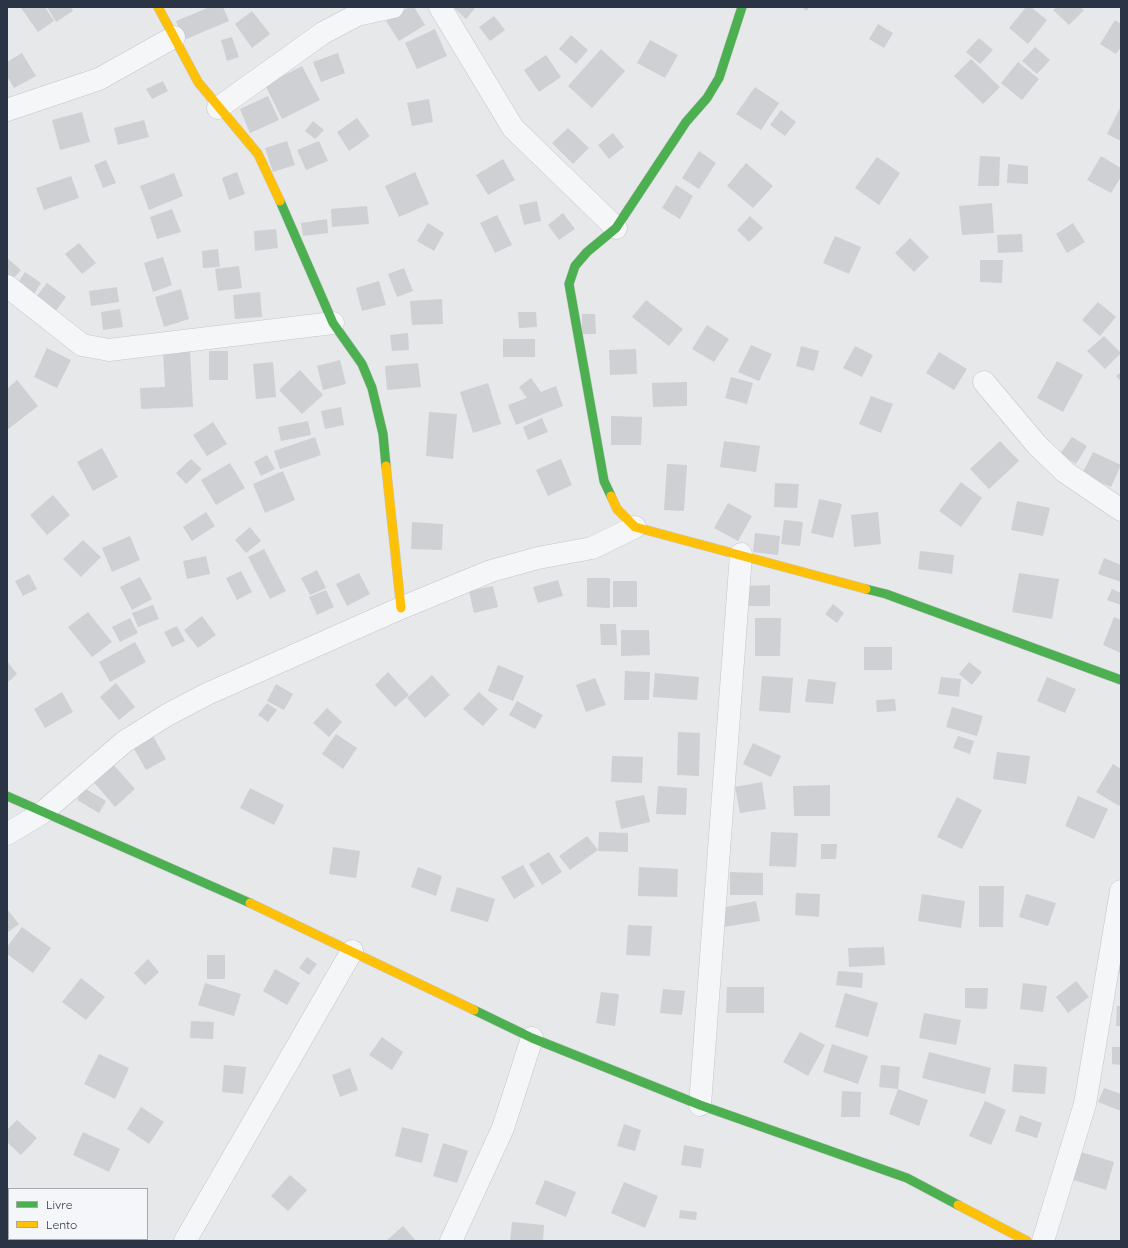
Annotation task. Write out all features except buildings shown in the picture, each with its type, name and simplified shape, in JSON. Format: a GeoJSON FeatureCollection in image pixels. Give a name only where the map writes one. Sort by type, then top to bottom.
{"type":"FeatureCollection","features":[{"type":"Feature","properties":{"kind":"street"},"geometry":{"type":"LineString","coordinates":[[158,7],[198,82],[218,108],[258,154],[287,215],[333,323],[362,364],[372,388],[383,434],[401,608]]}},
{"type":"Feature","properties":{"kind":"street"},"geometry":{"type":"LineString","coordinates":[[218,108],[323,33],[357,15],[393,7]]}},
{"type":"Feature","properties":{"kind":"street"},"geometry":{"type":"LineString","coordinates":[[440,7],[513,128],[616,228]]}},
{"type":"Feature","properties":{"kind":"street"},"geometry":{"type":"LineString","coordinates":[[742,7],[719,78],[707,98],[686,122],[616,228],[587,252],[575,266],[569,284],[604,481],[617,510],[635,527],[740,554],[922,606],[1121,680]]}},
{"type":"Feature","properties":{"kind":"street"},"geometry":{"type":"LineString","coordinates":[[7,110],[98,79],[174,37]]}},
{"type":"Feature","properties":{"kind":"street"},"geometry":{"type":"LineString","coordinates":[[7,286],[82,345],[109,350],[333,323]]}},
{"type":"Feature","properties":{"kind":"street"},"geometry":{"type":"LineString","coordinates":[[984,382],[1037,445],[1064,472],[1121,510]]}},
{"type":"Feature","properties":{"kind":"street"},"geometry":{"type":"LineString","coordinates":[[7,834],[42,813],[124,742],[167,715],[207,694],[401,608],[491,571],[538,558],[592,548],[635,527]]}},
{"type":"Feature","properties":{"kind":"street"},"geometry":{"type":"LineString","coordinates":[[700,1105],[740,554]]}},
{"type":"Feature","properties":{"kind":"street"},"geometry":{"type":"LineString","coordinates":[[7,796],[42,813],[233,895],[532,1038],[700,1105],[907,1178],[1027,1241]]}},
{"type":"Feature","properties":{"kind":"street"},"geometry":{"type":"LineString","coordinates":[[1043,1241],[1085,1104],[1121,891]]}},
{"type":"Feature","properties":{"kind":"street"},"geometry":{"type":"LineString","coordinates":[[185,1241],[352,951]]}},
{"type":"Feature","properties":{"kind":"street"},"geometry":{"type":"LineString","coordinates":[[451,1241],[503,1128],[532,1038]]}},
{"type":"Feature","properties":{"kind":"traffic: fast"},"geometry":{"type":"LineString","coordinates":[[611,496],[604,481],[569,284],[575,266],[587,252],[616,228],[686,122],[707,98],[719,78],[742,7]]}},
{"type":"Feature","properties":{"kind":"traffic: fast"},"geometry":{"type":"LineString","coordinates":[[280,201],[333,323],[362,364],[372,388],[383,434],[386,466]]}},
{"type":"Feature","properties":{"kind":"traffic: fast"},"geometry":{"type":"LineString","coordinates":[[866,589],[886,594],[1121,680]]}},
{"type":"Feature","properties":{"kind":"traffic: fast"},"geometry":{"type":"LineString","coordinates":[[7,796],[250,903]]}},
{"type":"Feature","properties":{"kind":"traffic: fast"},"geometry":{"type":"LineString","coordinates":[[474,1010],[532,1038],[700,1105],[907,1178],[958,1205]]}},
{"type":"Feature","properties":{"kind":"traffic: slow"},"geometry":{"type":"LineString","coordinates":[[158,7],[198,82],[258,154],[280,201]]}},
{"type":"Feature","properties":{"kind":"traffic: slow"},"geometry":{"type":"LineString","coordinates":[[386,466],[401,608]]}},
{"type":"Feature","properties":{"kind":"traffic: slow"},"geometry":{"type":"LineString","coordinates":[[611,496],[617,509],[635,527],[866,589]]}},
{"type":"Feature","properties":{"kind":"traffic: slow"},"geometry":{"type":"LineString","coordinates":[[250,903],[474,1010]]}},
{"type":"Feature","properties":{"kind":"traffic: slow"},"geometry":{"type":"LineString","coordinates":[[958,1205],[1027,1241]]}}]}
